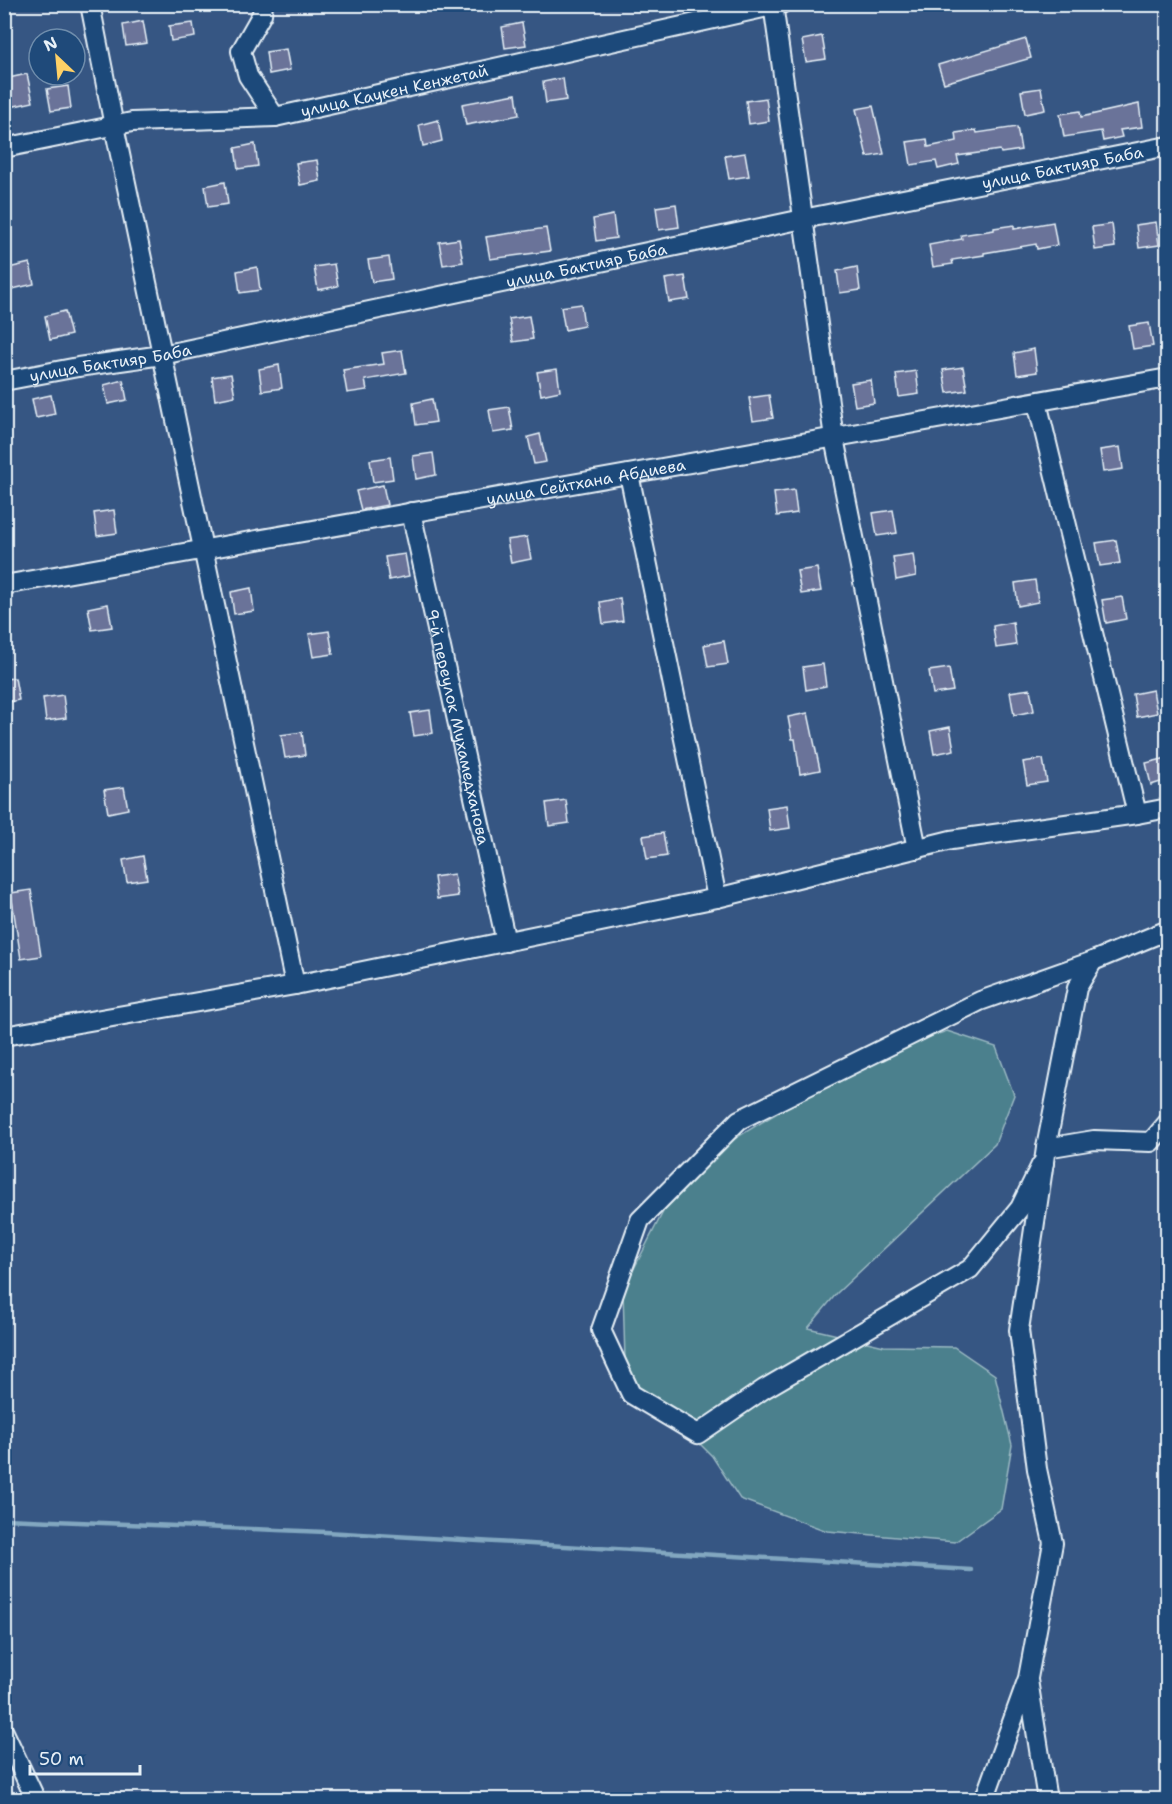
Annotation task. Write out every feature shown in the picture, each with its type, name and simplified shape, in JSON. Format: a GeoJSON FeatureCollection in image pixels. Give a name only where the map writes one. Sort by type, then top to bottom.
{"type":"FeatureCollection","features":[{"type":"Feature","properties":{"kind":"street"},"geometry":{"type":"LineString","coordinates":[[90,4],[295,985]]}},
{"type":"Feature","properties":{"kind":"street"},"geometry":{"type":"LineString","coordinates":[[263,4],[262,14],[241,51],[248,76],[275,117]]}},
{"type":"Feature","properties":{"kind":"street"},"geometry":{"type":"LineString","coordinates":[[776,5],[834,438],[917,849]]}},
{"type":"Feature","properties":{"kind":"street","name":"улица Каукен Кенжетай"},"geometry":{"type":"LineString","coordinates":[[4,148],[132,122],[275,117],[776,5]]}},
{"type":"Feature","properties":{"kind":"street","name":"улица Бактияр Баба"},"geometry":{"type":"LineString","coordinates":[[4,381],[162,355],[803,219],[1167,146]]}},
{"type":"Feature","properties":{"kind":"street","name":"улица Сейтхана Абдиева"},"geometry":{"type":"LineString","coordinates":[[4,585],[1167,378]]}},
{"type":"Feature","properties":{"kind":"street"},"geometry":{"type":"LineString","coordinates":[[1037,402],[1137,814]]}},
{"type":"Feature","properties":{"kind":"street"},"geometry":{"type":"LineString","coordinates":[[629,474],[717,898]]}},
{"type":"Feature","properties":{"kind":"street","name":"9-й переулок Мухамедханова"},"geometry":{"type":"LineString","coordinates":[[411,513],[506,942]]}},
{"type":"Feature","properties":{"kind":"street"},"geometry":{"type":"LineString","coordinates":[[4,1036],[295,985],[506,942],[717,898],[951,840],[1167,808]]}},
{"type":"Feature","properties":{"kind":"street"},"geometry":{"type":"LineString","coordinates":[[1045,1155],[1020,1208],[970,1269],[764,1389],[698,1434],[631,1394],[601,1330],[640,1220],[739,1120],[980,1000],[1093,961],[1167,930]]}},
{"type":"Feature","properties":{"kind":"street"},"geometry":{"type":"LineString","coordinates":[[984,1800],[1028,1678],[1053,1542],[1037,1469],[1019,1330],[1045,1155],[1077,988],[1093,961]]}},
{"type":"Feature","properties":{"kind":"street"},"geometry":{"type":"LineString","coordinates":[[1045,1155],[1094,1140],[1151,1142],[1167,1122]]}},
{"type":"Feature","properties":{"kind":"street"},"geometry":{"type":"LineString","coordinates":[[1028,1678],[1047,1800]]}},
{"type":"Feature","properties":{"kind":"street"},"geometry":{"type":"LineString","coordinates":[[4,1732],[36,1800]]}},
{"type":"Feature","properties":{"kind":"green space"},"geometry":{"type":"Polygon","coordinates":[[[947,1031],[996,1047],[1014,1095],[995,1144],[837,1293],[808,1328],[884,1346],[954,1347],[995,1375],[1012,1445],[1001,1509],[955,1542],[827,1531],[740,1499],[712,1456],[696,1440],[626,1395],[623,1290],[685,1169],[782,1110],[846,1065],[947,1031]]]}},
{"type":"Feature","properties":{"kind":"building"},"geometry":{"type":"Polygon","coordinates":[[[143,21],[147,43],[126,46],[123,25],[143,21]]]}},
{"type":"Feature","properties":{"kind":"building"},"geometry":{"type":"Polygon","coordinates":[[[193,23],[195,37],[171,41],[169,26],[193,23]]]}},
{"type":"Feature","properties":{"kind":"building"},"geometry":{"type":"Polygon","coordinates":[[[522,23],[526,45],[505,48],[502,27],[522,23]]]}},
{"type":"Feature","properties":{"kind":"building"},"geometry":{"type":"Polygon","coordinates":[[[822,36],[826,59],[806,62],[802,40],[822,36]]]}},
{"type":"Feature","properties":{"kind":"building"},"geometry":{"type":"Polygon","coordinates":[[[1026,39],[1031,58],[944,83],[938,65],[1026,39]]]}},
{"type":"Feature","properties":{"kind":"building"},"geometry":{"type":"Polygon","coordinates":[[[286,49],[290,70],[269,74],[266,52],[286,49]]]}},
{"type":"Feature","properties":{"kind":"building"},"geometry":{"type":"Polygon","coordinates":[[[27,74],[27,87],[30,87],[33,102],[10,107],[4,79],[27,74]]]}},
{"type":"Feature","properties":{"kind":"building"},"geometry":{"type":"Polygon","coordinates":[[[563,78],[566,100],[546,103],[543,82],[563,78]]]}},
{"type":"Feature","properties":{"kind":"building"},"geometry":{"type":"Polygon","coordinates":[[[68,87],[71,108],[51,111],[47,89],[68,87]]]}},
{"type":"Feature","properties":{"kind":"building"},"geometry":{"type":"Polygon","coordinates":[[[1041,88],[1045,110],[1025,114],[1021,91],[1041,88]]]}},
{"type":"Feature","properties":{"kind":"building"},"geometry":{"type":"Polygon","coordinates":[[[516,94],[519,115],[466,125],[462,104],[516,94]]]}},
{"type":"Feature","properties":{"kind":"building"},"geometry":{"type":"Polygon","coordinates":[[[766,98],[769,121],[749,124],[746,101],[766,98]]]}},
{"type":"Feature","properties":{"kind":"building"},"geometry":{"type":"Polygon","coordinates":[[[1139,104],[1142,127],[1120,130],[1122,137],[1103,141],[1101,131],[1064,137],[1060,114],[1080,111],[1081,117],[1139,104]]]}},
{"type":"Feature","properties":{"kind":"building"},"geometry":{"type":"Polygon","coordinates":[[[873,106],[884,154],[867,157],[856,109],[873,106]]]}},
{"type":"Feature","properties":{"kind":"building"},"geometry":{"type":"Polygon","coordinates":[[[438,120],[442,141],[423,146],[419,125],[438,120]]]}},
{"type":"Feature","properties":{"kind":"building"},"geometry":{"type":"Polygon","coordinates":[[[1017,127],[1021,150],[1001,153],[1000,150],[957,156],[959,164],[938,169],[936,161],[911,165],[907,142],[927,139],[928,147],[957,141],[956,133],[976,130],[977,133],[1017,127]]]}},
{"type":"Feature","properties":{"kind":"building"},"geometry":{"type":"Polygon","coordinates":[[[255,144],[258,166],[238,169],[235,148],[255,144]]]}},
{"type":"Feature","properties":{"kind":"building"},"geometry":{"type":"Polygon","coordinates":[[[745,153],[749,176],[729,179],[725,156],[745,153]]]}},
{"type":"Feature","properties":{"kind":"building"},"geometry":{"type":"Polygon","coordinates":[[[317,160],[320,181],[300,185],[296,163],[317,160]]]}},
{"type":"Feature","properties":{"kind":"building"},"geometry":{"type":"Polygon","coordinates":[[[225,182],[228,204],[208,207],[205,186],[225,182]]]}},
{"type":"Feature","properties":{"kind":"building"},"geometry":{"type":"Polygon","coordinates":[[[676,204],[679,227],[659,230],[656,207],[676,204]]]}},
{"type":"Feature","properties":{"kind":"building"},"geometry":{"type":"Polygon","coordinates":[[[613,215],[616,238],[596,241],[593,219],[613,215]]]}},
{"type":"Feature","properties":{"kind":"building"},"geometry":{"type":"Polygon","coordinates":[[[1053,222],[1057,245],[1037,249],[1036,244],[984,253],[984,255],[952,260],[953,264],[933,267],[929,245],[962,239],[961,235],[994,230],[994,228],[1014,225],[1014,229],[1053,222]]]}},
{"type":"Feature","properties":{"kind":"building"},"geometry":{"type":"Polygon","coordinates":[[[1156,222],[1159,245],[1139,248],[1136,225],[1156,222]]]}},
{"type":"Feature","properties":{"kind":"building"},"geometry":{"type":"Polygon","coordinates":[[[1112,224],[1115,247],[1095,250],[1092,227],[1112,224]]]}},
{"type":"Feature","properties":{"kind":"building"},"geometry":{"type":"Polygon","coordinates":[[[546,228],[550,251],[490,259],[486,237],[546,228]]]}},
{"type":"Feature","properties":{"kind":"building"},"geometry":{"type":"Polygon","coordinates":[[[459,239],[463,262],[443,265],[439,242],[459,239]]]}},
{"type":"Feature","properties":{"kind":"building"},"geometry":{"type":"Polygon","coordinates":[[[389,257],[392,279],[372,282],[368,260],[389,257]]]}},
{"type":"Feature","properties":{"kind":"building"},"geometry":{"type":"Polygon","coordinates":[[[30,263],[34,284],[4,291],[4,269],[30,263]]]}},
{"type":"Feature","properties":{"kind":"building"},"geometry":{"type":"Polygon","coordinates":[[[334,264],[338,286],[318,290],[314,267],[334,264]]]}},
{"type":"Feature","properties":{"kind":"building"},"geometry":{"type":"Polygon","coordinates":[[[257,267],[260,290],[240,293],[237,271],[257,267]]]}},
{"type":"Feature","properties":{"kind":"building"},"geometry":{"type":"Polygon","coordinates":[[[857,267],[860,290],[840,293],[837,271],[857,267]]]}},
{"type":"Feature","properties":{"kind":"building"},"geometry":{"type":"Polygon","coordinates":[[[685,276],[689,299],[669,302],[665,279],[685,276]]]}},
{"type":"Feature","properties":{"kind":"building"},"geometry":{"type":"Polygon","coordinates":[[[581,304],[584,326],[565,330],[561,307],[581,304]]]}},
{"type":"Feature","properties":{"kind":"building"},"geometry":{"type":"Polygon","coordinates":[[[65,311],[71,335],[50,340],[45,316],[65,311]]]}},
{"type":"Feature","properties":{"kind":"building"},"geometry":{"type":"Polygon","coordinates":[[[529,316],[533,339],[513,342],[509,319],[529,316]]]}},
{"type":"Feature","properties":{"kind":"building"},"geometry":{"type":"Polygon","coordinates":[[[1149,323],[1153,346],[1133,349],[1129,326],[1149,323]]]}},
{"type":"Feature","properties":{"kind":"building"},"geometry":{"type":"Polygon","coordinates":[[[1034,349],[1037,372],[1017,375],[1014,353],[1034,349]]]}},
{"type":"Feature","properties":{"kind":"building"},"geometry":{"type":"Polygon","coordinates":[[[402,350],[406,373],[365,380],[367,390],[347,393],[343,370],[384,364],[382,353],[402,350]]]}},
{"type":"Feature","properties":{"kind":"building"},"geometry":{"type":"Polygon","coordinates":[[[279,365],[282,388],[262,391],[259,369],[279,365]]]}},
{"type":"Feature","properties":{"kind":"building"},"geometry":{"type":"Polygon","coordinates":[[[963,367],[967,390],[947,393],[943,370],[963,367]]]}},
{"type":"Feature","properties":{"kind":"building"},"geometry":{"type":"Polygon","coordinates":[[[557,369],[560,391],[541,395],[537,372],[557,369]]]}},
{"type":"Feature","properties":{"kind":"building"},"geometry":{"type":"Polygon","coordinates":[[[916,371],[919,394],[899,397],[896,374],[916,371]]]}},
{"type":"Feature","properties":{"kind":"building"},"geometry":{"type":"Polygon","coordinates":[[[231,374],[235,396],[215,400],[212,377],[231,374]]]}},
{"type":"Feature","properties":{"kind":"building"},"geometry":{"type":"Polygon","coordinates":[[[123,380],[127,400],[108,404],[104,385],[123,380]]]}},
{"type":"Feature","properties":{"kind":"building"},"geometry":{"type":"Polygon","coordinates":[[[871,380],[874,403],[855,406],[851,383],[871,380]]]}},
{"type":"Feature","properties":{"kind":"building"},"geometry":{"type":"Polygon","coordinates":[[[51,395],[55,414],[36,418],[32,399],[51,395]]]}},
{"type":"Feature","properties":{"kind":"building"},"geometry":{"type":"Polygon","coordinates":[[[769,395],[773,418],[753,421],[749,398],[769,395]]]}},
{"type":"Feature","properties":{"kind":"building"},"geometry":{"type":"Polygon","coordinates":[[[432,399],[436,422],[416,425],[413,403],[432,399]]]}},
{"type":"Feature","properties":{"kind":"building"},"geometry":{"type":"Polygon","coordinates":[[[509,407],[513,430],[493,433],[489,410],[509,407]]]}},
{"type":"Feature","properties":{"kind":"building"},"geometry":{"type":"Polygon","coordinates":[[[540,434],[546,462],[534,464],[528,437],[540,434]]]}},
{"type":"Feature","properties":{"kind":"building"},"geometry":{"type":"Polygon","coordinates":[[[1120,447],[1123,469],[1103,472],[1100,450],[1120,447]]]}},
{"type":"Feature","properties":{"kind":"building"},"geometry":{"type":"Polygon","coordinates":[[[433,453],[436,475],[416,479],[413,456],[433,453]]]}},
{"type":"Feature","properties":{"kind":"building"},"geometry":{"type":"Polygon","coordinates":[[[390,457],[393,479],[373,482],[370,460],[390,457]]]}},
{"type":"Feature","properties":{"kind":"building"},"geometry":{"type":"Polygon","coordinates":[[[383,485],[387,505],[361,510],[356,491],[383,485]]]}},
{"type":"Feature","properties":{"kind":"building"},"geometry":{"type":"Polygon","coordinates":[[[794,490],[797,513],[777,516],[774,493],[794,490]]]}},
{"type":"Feature","properties":{"kind":"building"},"geometry":{"type":"Polygon","coordinates":[[[114,510],[117,533],[97,536],[94,513],[114,510]]]}},
{"type":"Feature","properties":{"kind":"building"},"geometry":{"type":"Polygon","coordinates":[[[893,510],[897,533],[877,536],[873,513],[893,510]]]}},
{"type":"Feature","properties":{"kind":"building"},"geometry":{"type":"Polygon","coordinates":[[[527,537],[531,559],[511,563],[507,540],[527,537]]]}},
{"type":"Feature","properties":{"kind":"building"},"geometry":{"type":"Polygon","coordinates":[[[1116,540],[1120,563],[1100,566],[1096,543],[1116,540]]]}},
{"type":"Feature","properties":{"kind":"building"},"geometry":{"type":"Polygon","coordinates":[[[405,554],[409,576],[389,580],[385,557],[405,554]]]}},
{"type":"Feature","properties":{"kind":"building"},"geometry":{"type":"Polygon","coordinates":[[[913,554],[916,576],[896,580],[893,557],[913,554]]]}},
{"type":"Feature","properties":{"kind":"building"},"geometry":{"type":"Polygon","coordinates":[[[817,568],[821,591],[801,594],[797,571],[817,568]]]}},
{"type":"Feature","properties":{"kind":"building"},"geometry":{"type":"Polygon","coordinates":[[[1035,580],[1038,602],[1018,606],[1015,583],[1035,580]]]}},
{"type":"Feature","properties":{"kind":"building"},"geometry":{"type":"Polygon","coordinates":[[[251,588],[254,611],[234,614],[231,592],[251,588]]]}},
{"type":"Feature","properties":{"kind":"building"},"geometry":{"type":"Polygon","coordinates":[[[1122,597],[1126,619],[1106,623],[1102,600],[1122,597]]]}},
{"type":"Feature","properties":{"kind":"building"},"geometry":{"type":"Polygon","coordinates":[[[620,598],[623,621],[603,624],[600,602],[620,598]]]}},
{"type":"Feature","properties":{"kind":"building"},"geometry":{"type":"Polygon","coordinates":[[[108,604],[112,627],[92,630],[88,608],[108,604]]]}},
{"type":"Feature","properties":{"kind":"building"},"geometry":{"type":"Polygon","coordinates":[[[1013,622],[1016,645],[996,648],[993,626],[1013,622]]]}},
{"type":"Feature","properties":{"kind":"building"},"geometry":{"type":"Polygon","coordinates":[[[329,631],[333,654],[313,657],[309,634],[329,631]]]}},
{"type":"Feature","properties":{"kind":"building"},"geometry":{"type":"Polygon","coordinates":[[[724,641],[728,664],[708,667],[704,645],[724,641]]]}},
{"type":"Feature","properties":{"kind":"building"},"geometry":{"type":"Polygon","coordinates":[[[823,664],[826,686],[806,690],[803,667],[823,664]]]}},
{"type":"Feature","properties":{"kind":"building"},"geometry":{"type":"Polygon","coordinates":[[[949,668],[953,691],[933,694],[929,671],[949,668]]]}},
{"type":"Feature","properties":{"kind":"building"},"geometry":{"type":"Polygon","coordinates":[[[15,678],[19,700],[4,703],[4,679],[15,678]]]}},
{"type":"Feature","properties":{"kind":"building"},"geometry":{"type":"Polygon","coordinates":[[[1030,689],[1034,711],[1014,715],[1010,692],[1030,689]]]}},
{"type":"Feature","properties":{"kind":"building"},"geometry":{"type":"Polygon","coordinates":[[[1153,690],[1157,713],[1137,717],[1133,694],[1153,690]]]}},
{"type":"Feature","properties":{"kind":"building"},"geometry":{"type":"Polygon","coordinates":[[[63,695],[66,718],[46,721],[43,698],[63,695]]]}},
{"type":"Feature","properties":{"kind":"building"},"geometry":{"type":"Polygon","coordinates":[[[430,710],[433,733],[414,736],[410,713],[430,710]]]}},
{"type":"Feature","properties":{"kind":"building"},"geometry":{"type":"Polygon","coordinates":[[[808,713],[820,770],[800,774],[795,739],[792,739],[788,717],[808,713]]]}},
{"type":"Feature","properties":{"kind":"building"},"geometry":{"type":"Polygon","coordinates":[[[950,727],[954,750],[934,754],[930,731],[950,727]]]}},
{"type":"Feature","properties":{"kind":"building"},"geometry":{"type":"Polygon","coordinates":[[[302,732],[305,755],[285,758],[281,735],[302,732]]]}},
{"type":"Feature","properties":{"kind":"building"},"geometry":{"type":"Polygon","coordinates":[[[1167,758],[1167,780],[1151,785],[1146,763],[1167,758]]]}},
{"type":"Feature","properties":{"kind":"building"},"geometry":{"type":"Polygon","coordinates":[[[1043,759],[1047,782],[1027,785],[1023,762],[1043,759]]]}},
{"type":"Feature","properties":{"kind":"building"},"geometry":{"type":"Polygon","coordinates":[[[124,787],[128,809],[108,813],[104,790],[124,787]]]}},
{"type":"Feature","properties":{"kind":"building"},"geometry":{"type":"Polygon","coordinates":[[[566,800],[569,823],[549,826],[546,803],[566,800]]]}},
{"type":"Feature","properties":{"kind":"building"},"geometry":{"type":"Polygon","coordinates":[[[787,805],[790,828],[770,831],[767,808],[787,805]]]}},
{"type":"Feature","properties":{"kind":"building"},"geometry":{"type":"Polygon","coordinates":[[[663,833],[667,856],[647,859],[643,836],[663,833]]]}},
{"type":"Feature","properties":{"kind":"building"},"geometry":{"type":"Polygon","coordinates":[[[143,856],[147,879],[127,882],[123,860],[143,856]]]}},
{"type":"Feature","properties":{"kind":"building"},"geometry":{"type":"Polygon","coordinates":[[[454,874],[458,896],[437,899],[434,877],[454,874]]]}},
{"type":"Feature","properties":{"kind":"building"},"geometry":{"type":"Polygon","coordinates":[[[31,890],[41,956],[21,959],[11,893],[31,890]]]}},
{"type":"Feature","properties":{"kind":"waterway"},"geometry":{"type":"LineString","coordinates":[[4,1519],[326,1532],[971,1570]]}}]}
